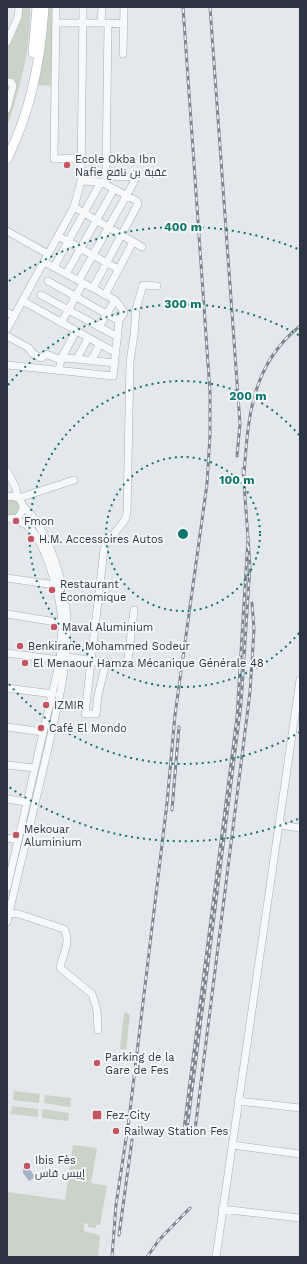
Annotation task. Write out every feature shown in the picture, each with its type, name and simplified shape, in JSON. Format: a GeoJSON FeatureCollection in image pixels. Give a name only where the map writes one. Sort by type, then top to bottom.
{"type":"FeatureCollection","features":[{"type":"Feature","properties":{"kind":"main road"},"geometry":{"type":"LineString","coordinates":[[7,144],[18,114],[29,74],[36,27],[37,7]]}},
{"type":"Feature","properties":{"kind":"main road"},"geometry":{"type":"LineString","coordinates":[[7,160],[24,116],[35,75],[41,41],[44,7]]}},
{"type":"Feature","properties":{"kind":"street"},"geometry":{"type":"LineString","coordinates":[[7,42],[18,17],[19,7]]}},
{"type":"Feature","properties":{"kind":"street"},"geometry":{"type":"LineString","coordinates":[[56,7],[54,159],[81,158]]}},
{"type":"Feature","properties":{"kind":"street"},"geometry":{"type":"LineString","coordinates":[[7,329],[74,207],[81,181],[83,7]]}},
{"type":"Feature","properties":{"kind":"street"},"geometry":{"type":"LineString","coordinates":[[54,267],[84,213],[104,181],[105,23],[102,7]]}},
{"type":"Feature","properties":{"kind":"street"},"geometry":{"type":"LineString","coordinates":[[123,54],[124,7]]}},
{"type":"Feature","properties":{"kind":"street"},"geometry":{"type":"LineString","coordinates":[[56,23],[83,22],[124,24]]}},
{"type":"Feature","properties":{"kind":"street"},"geometry":{"type":"LineString","coordinates":[[7,82],[11,82],[13,86],[7,109]]}},
{"type":"Feature","properties":{"kind":"street"},"geometry":{"type":"LineString","coordinates":[[61,323],[76,297],[93,255],[135,180],[134,178],[104,181],[81,181]]}},
{"type":"Feature","properties":{"kind":"street"},"geometry":{"type":"LineString","coordinates":[[93,288],[138,206],[137,201],[114,189],[104,181]]}},
{"type":"Feature","properties":{"kind":"street"},"geometry":{"type":"LineString","coordinates":[[66,274],[114,189]]}},
{"type":"Feature","properties":{"kind":"street"},"geometry":{"type":"LineString","coordinates":[[74,207],[142,247]]}},
{"type":"Feature","properties":{"kind":"street"},"geometry":{"type":"LineString","coordinates":[[7,231],[48,254]]}},
{"type":"Feature","properties":{"kind":"street"},"geometry":{"type":"LineString","coordinates":[[58,236],[118,269]]}},
{"type":"Feature","properties":{"kind":"street"},"geometry":{"type":"LineString","coordinates":[[105,295],[133,242]]}},
{"type":"Feature","properties":{"kind":"street"},"geometry":{"type":"LineString","coordinates":[[7,365],[112,377],[116,353],[115,336],[119,321],[124,312],[115,300],[44,262]]}},
{"type":"Feature","properties":{"kind":"street"},"geometry":{"type":"LineString","coordinates":[[48,281],[119,321]]}},
{"type":"Feature","properties":{"kind":"street"},"geometry":{"type":"LineString","coordinates":[[106,663],[98,695],[96,714],[86,715],[84,713],[104,549],[125,519],[127,513],[130,362],[136,309],[143,285],[157,286]]}},
{"type":"Feature","properties":{"kind":"street"},"geometry":{"type":"LineString","coordinates":[[41,294],[115,336]]}},
{"type":"Feature","properties":{"kind":"street"},"geometry":{"type":"LineString","coordinates":[[99,327],[115,300]]}},
{"type":"Feature","properties":{"kind":"street"},"geometry":{"type":"LineString","coordinates":[[22,301],[116,353]]}},
{"type":"Feature","properties":{"kind":"street"},"geometry":{"type":"LineString","coordinates":[[7,312],[14,316]]}},
{"type":"Feature","properties":{"kind":"street"},"geometry":{"type":"LineString","coordinates":[[59,371],[61,359],[76,331]]}},
{"type":"Feature","properties":{"kind":"street"},"geometry":{"type":"LineString","coordinates":[[7,336],[29,348],[37,356],[43,358],[46,354],[61,359],[91,360],[115,364]]}},
{"type":"Feature","properties":{"kind":"street"},"geometry":{"type":"LineString","coordinates":[[91,360],[103,346],[115,336]]}},
{"type":"Feature","properties":{"kind":"street"},"geometry":{"type":"LineString","coordinates":[[77,359],[88,338]]}},
{"type":"Feature","properties":{"kind":"street"},"geometry":{"type":"LineString","coordinates":[[7,471],[16,488],[22,513],[10,521]]}},
{"type":"Feature","properties":{"kind":"street"},"geometry":{"type":"LineString","coordinates":[[20,501],[26,495],[74,480]]}},
{"type":"Feature","properties":{"kind":"street"},"geometry":{"type":"LineString","coordinates":[[7,497],[20,501],[30,512],[50,548],[62,585],[68,625],[63,659],[34,768],[7,888]]}},
{"type":"Feature","properties":{"kind":"street"},"geometry":{"type":"LineString","coordinates":[[7,922],[63,682],[62,623],[55,585],[46,556],[32,529],[26,525],[10,521]]}},
{"type":"Feature","properties":{"kind":"street"},"geometry":{"type":"LineString","coordinates":[[7,578],[55,585]]}},
{"type":"Feature","properties":{"kind":"street"},"geometry":{"type":"LineString","coordinates":[[7,653],[122,665],[127,663],[134,610]]}},
{"type":"Feature","properties":{"kind":"street"},"geometry":{"type":"LineString","coordinates":[[7,614],[62,623]]}},
{"type":"Feature","properties":{"kind":"street"},"geometry":{"type":"LineString","coordinates":[[216,1257],[300,680]]}},
{"type":"Feature","properties":{"kind":"street"},"geometry":{"type":"LineString","coordinates":[[7,688],[53,694]]}},
{"type":"Feature","properties":{"kind":"street"},"geometry":{"type":"LineString","coordinates":[[7,727],[43,732]]}},
{"type":"Feature","properties":{"kind":"street"},"geometry":{"type":"LineString","coordinates":[[7,765],[34,768]]}},
{"type":"Feature","properties":{"kind":"street"},"geometry":{"type":"LineString","coordinates":[[7,799],[26,802]]}},
{"type":"Feature","properties":{"kind":"street"},"geometry":{"type":"LineString","coordinates":[[280,825],[300,828]]}},
{"type":"Feature","properties":{"kind":"street"},"geometry":{"type":"LineString","coordinates":[[7,838],[18,840]]}},
{"type":"Feature","properties":{"kind":"street"},"geometry":{"type":"LineString","coordinates":[[9,913],[19,914],[64,929],[68,938],[60,968],[92,994],[97,1010],[98,1030]]}},
{"type":"Feature","properties":{"kind":"street"},"geometry":{"type":"LineString","coordinates":[[238,1101],[300,1108]]}},
{"type":"Feature","properties":{"kind":"street"},"geometry":{"type":"LineString","coordinates":[[232,1145],[300,1154]]}},
{"type":"Feature","properties":{"kind":"street"},"geometry":{"type":"LineString","coordinates":[[222,1210],[300,1218]]}},
{"type":"Feature","properties":{"kind":"green space"},"geometry":{"type":"Polygon","coordinates":[[[20,7],[30,7],[29,38],[24,68],[7,127],[7,115],[15,81],[7,77],[7,48],[20,18],[20,7]]]}},
{"type":"Feature","properties":{"kind":"green space"},"geometry":{"type":"Polygon","coordinates":[[[47,7],[53,7],[52,86],[38,85],[44,53],[47,7]]]}},
{"type":"Feature","properties":{"kind":"green space"},"geometry":{"type":"Polygon","coordinates":[[[9,499],[15,500],[21,507],[17,515],[7,516],[7,501],[9,499]]]}},
{"type":"Feature","properties":{"kind":"green space"},"geometry":{"type":"Polygon","coordinates":[[[124,1013],[130,1014],[126,1050],[120,1049],[124,1013]]]}},
{"type":"Feature","properties":{"kind":"green space"},"geometry":{"type":"Polygon","coordinates":[[[14,1091],[40,1094],[39,1103],[13,1100],[14,1091]]]}},
{"type":"Feature","properties":{"kind":"green space"},"geometry":{"type":"Polygon","coordinates":[[[45,1095],[71,1098],[70,1107],[44,1103],[45,1095]]]}},
{"type":"Feature","properties":{"kind":"green space"},"geometry":{"type":"Polygon","coordinates":[[[12,1106],[38,1109],[38,1117],[11,1114],[12,1106]]]}},
{"type":"Feature","properties":{"kind":"green space"},"geometry":{"type":"Polygon","coordinates":[[[43,1109],[69,1113],[68,1121],[42,1118],[43,1109]]]}},
{"type":"Feature","properties":{"kind":"green space"},"geometry":{"type":"Polygon","coordinates":[[[73,1145],[97,1148],[91,1183],[107,1186],[100,1225],[96,1225],[96,1228],[88,1227],[88,1224],[84,1223],[84,1231],[100,1235],[98,1257],[7,1257],[7,1192],[65,1200],[73,1145]]]}},
{"type":"Feature","properties":{"kind":"water"},"geometry":{"type":"Polygon","coordinates":[[[23,1167],[29,1168],[35,1177],[29,1181],[23,1173],[23,1167]]]}},
{"type":"Feature","properties":{"kind":"railway"},"geometry":{"type":"LineString","coordinates":[[112,1257],[116,1205],[129,1119],[167,803],[175,715],[207,484],[210,435],[210,392],[183,7]]}},
{"type":"Feature","properties":{"kind":"railway"},"geometry":{"type":"LineString","coordinates":[[210,7],[240,424],[237,456]]}},
{"type":"Feature","properties":{"kind":"railway"},"geometry":{"type":"LineString","coordinates":[[244,475],[251,413],[255,394],[262,375],[271,358],[284,341],[300,326]]}},
{"type":"Feature","properties":{"kind":"railway"},"geometry":{"type":"LineString","coordinates":[[243,469],[248,538]]}},
{"type":"Feature","properties":{"kind":"railway"},"geometry":{"type":"LineString","coordinates":[[184,1129],[237,717],[248,538],[250,566],[241,704],[187,1130]]}},
{"type":"Feature","properties":{"kind":"railway"},"geometry":{"type":"LineString","coordinates":[[195,1130],[250,692],[254,629],[252,603]]}},
{"type":"Feature","properties":{"kind":"railway"},"geometry":{"type":"LineString","coordinates":[[172,810],[179,727]]}},
{"type":"Feature","properties":{"kind":"railway"},"geometry":{"type":"LineString","coordinates":[[119,1235],[132,1140]]}},
{"type":"Feature","properties":{"kind":"railway"},"geometry":{"type":"LineString","coordinates":[[147,1257],[159,1240],[190,1208]]}},
{"type":"Feature","properties":{"kind":"place","name":"Ecole Okba Ibn Nafie عقبة بن نافع"},"geometry":{"type":"Point","coordinates":[67,165]}},
{"type":"Feature","properties":{"kind":"place","name":"Fmon"},"geometry":{"type":"Point","coordinates":[16,521]}},
{"type":"Feature","properties":{"kind":"place","name":"H.M. Accessoires Autos"},"geometry":{"type":"Point","coordinates":[31,539]}},
{"type":"Feature","properties":{"kind":"place","name":"Restaurant Économique"},"geometry":{"type":"Point","coordinates":[52,590]}},
{"type":"Feature","properties":{"kind":"place","name":"Maval Aluminium"},"geometry":{"type":"Point","coordinates":[54,627]}},
{"type":"Feature","properties":{"kind":"place","name":"Benkirane Mohammed Sodeur"},"geometry":{"type":"Point","coordinates":[20,646]}},
{"type":"Feature","properties":{"kind":"place","name":"El Menaour Hamza Mécanique Générale 48"},"geometry":{"type":"Point","coordinates":[25,663]}},
{"type":"Feature","properties":{"kind":"place","name":"IZMIR"},"geometry":{"type":"Point","coordinates":[46,705]}},
{"type":"Feature","properties":{"kind":"place","name":"Café El Mondo"},"geometry":{"type":"Point","coordinates":[41,728]}},
{"type":"Feature","properties":{"kind":"place","name":"Mekouar Aluminium"},"geometry":{"type":"Point","coordinates":[16,835]}},
{"type":"Feature","properties":{"kind":"place","name":"Parking de la Gare de Fes"},"geometry":{"type":"Point","coordinates":[97,1063]}},
{"type":"Feature","properties":{"kind":"place","name":"Fez-City"},"geometry":{"type":"Point","coordinates":[97,1115]}},
{"type":"Feature","properties":{"kind":"place","name":"Railway Station Fes"},"geometry":{"type":"Point","coordinates":[116,1131]}},
{"type":"Feature","properties":{"kind":"place","name":"Ibis Fès إيبس فاس"},"geometry":{"type":"Point","coordinates":[27,1166]}}]}
